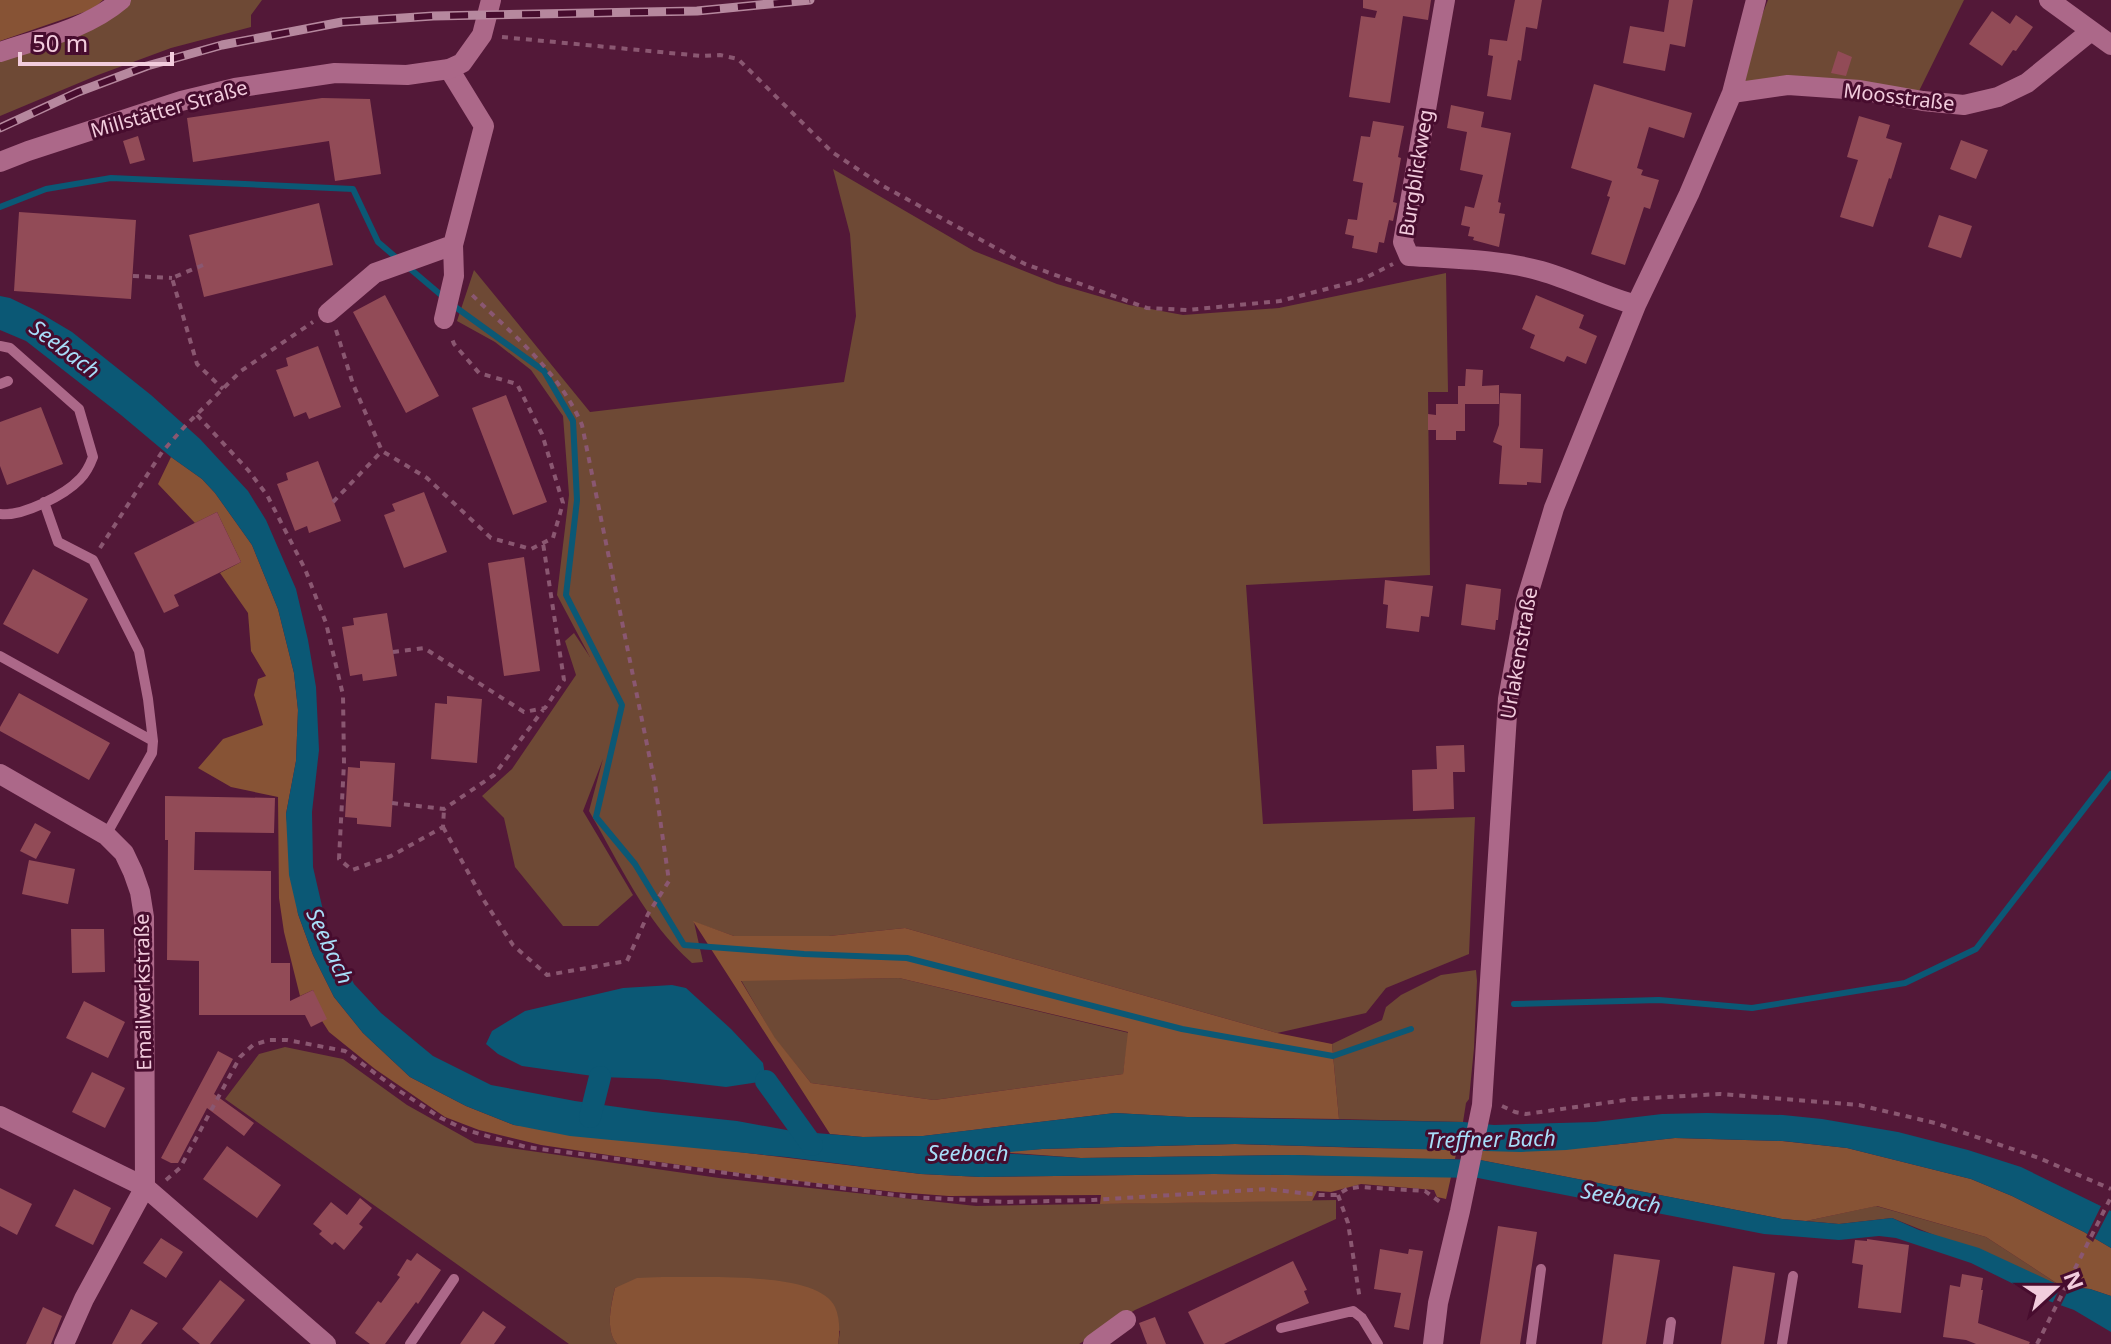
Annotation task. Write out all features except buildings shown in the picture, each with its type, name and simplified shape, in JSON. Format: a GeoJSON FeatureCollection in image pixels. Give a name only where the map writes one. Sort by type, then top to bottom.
{"type":"FeatureCollection","features":[{"type":"Feature","properties":{"kind":"street"},"geometry":{"type":"LineString","coordinates":[[0,52],[83,24],[105,14],[121,0]]}},
{"type":"Feature","properties":{"kind":"street"},"geometry":{"type":"LineString","coordinates":[[444,319],[454,276],[453,245],[484,126],[449,69],[462,63],[482,35],[491,0]]}},
{"type":"Feature","properties":{"kind":"street","name":"Burgblickweg"},"geometry":{"type":"LineString","coordinates":[[1445,0],[1403,242],[1409,256],[1491,261],[1542,271],[1636,305]]}},
{"type":"Feature","properties":{"kind":"street","name":"Urlakenstraße"},"geometry":{"type":"LineString","coordinates":[[1433,1344],[1438,1303],[1483,1100],[1508,699],[1526,601],[1554,508],[1636,305],[1689,194],[1732,93],[1756,0]]}},
{"type":"Feature","properties":{"kind":"street"},"geometry":{"type":"LineString","coordinates":[[2049,0],[2111,45]]}},
{"type":"Feature","properties":{"kind":"street","name":"Moosstraße"},"geometry":{"type":"LineString","coordinates":[[1732,93],[1788,85],[1860,90],[1964,105],[1998,97],[2027,83],[2091,31]]}},
{"type":"Feature","properties":{"kind":"street","name":"Millstätter Straße"},"geometry":{"type":"LineString","coordinates":[[0,162],[169,105],[235,88],[335,73],[407,75],[449,69]]}},
{"type":"Feature","properties":{"kind":"street"},"geometry":{"type":"LineString","coordinates":[[328,313],[375,273],[453,245]]}},
{"type":"Feature","properties":{"kind":"street","name":"Emailwerkstraße"},"geometry":{"type":"LineString","coordinates":[[0,774],[106,835],[124,853],[133,872],[144,917],[145,1187],[84,1299],[64,1344]]}},
{"type":"Feature","properties":{"kind":"street"},"geometry":{"type":"LineString","coordinates":[[0,1116],[145,1187],[326,1344]]}},
{"type":"Feature","properties":{"kind":"street"},"geometry":{"type":"LineString","coordinates":[[1093,1344],[1126,1320]]}},
{"type":"Feature","properties":{"kind":"lane"},"geometry":{"type":"LineString","coordinates":[[0,346],[10,348],[79,409],[93,457],[83,477],[66,492],[11,515],[0,514]]}},
{"type":"Feature","properties":{"kind":"lane"},"geometry":{"type":"LineString","coordinates":[[44,502],[58,542],[93,560],[139,651],[153,741],[152,753],[106,835]]}},
{"type":"Feature","properties":{"kind":"lane"},"geometry":{"type":"LineString","coordinates":[[0,656],[153,741]]}},
{"type":"Feature","properties":{"kind":"lane"},"geometry":{"type":"LineString","coordinates":[[1531,1344],[1541,1269]]}},
{"type":"Feature","properties":{"kind":"lane"},"geometry":{"type":"LineString","coordinates":[[1782,1344],[1793,1276]]}},
{"type":"Feature","properties":{"kind":"lane"},"geometry":{"type":"LineString","coordinates":[[410,1344],[454,1279]]}},
{"type":"Feature","properties":{"kind":"lane"},"geometry":{"type":"LineString","coordinates":[[1281,1328],[1353,1311],[1362,1318],[1378,1344]]}},
{"type":"Feature","properties":{"kind":"lane"},"geometry":{"type":"LineString","coordinates":[[1668,1344],[1671,1322]]}},
{"type":"Feature","properties":{"kind":"path"},"geometry":{"type":"LineString","coordinates":[[482,35],[738,59],[832,152],[883,186],[1025,264],[1147,308],[1187,310],[1280,301],[1361,280],[1409,256]]}},
{"type":"Feature","properties":{"kind":"path"},"geometry":{"type":"LineString","coordinates":[[133,276],[172,278],[203,265]]}},
{"type":"Feature","properties":{"kind":"path"},"geometry":{"type":"LineString","coordinates":[[444,809],[443,827],[483,899],[513,945],[547,975],[627,961],[652,907],[669,881],[655,784],[582,425],[574,406],[554,377],[454,276]]}},
{"type":"Feature","properties":{"kind":"path"},"geometry":{"type":"LineString","coordinates":[[172,278],[197,364],[223,389]]}},
{"type":"Feature","properties":{"kind":"path"},"geometry":{"type":"LineString","coordinates":[[93,560],[162,452],[186,425],[241,371],[328,313],[353,384],[382,451],[427,478],[491,538],[531,549],[553,538],[563,503],[542,434],[517,384],[479,373],[454,344],[444,319]]}},
{"type":"Feature","properties":{"kind":"path"},"geometry":{"type":"LineString","coordinates":[[197,415],[267,495],[305,569],[326,623],[343,695],[344,763],[339,859],[352,870],[391,856],[443,827]]}},
{"type":"Feature","properties":{"kind":"path"},"geometry":{"type":"LineString","coordinates":[[333,502],[382,451]]}},
{"type":"Feature","properties":{"kind":"path"},"geometry":{"type":"LineString","coordinates":[[392,803],[444,809],[494,775],[564,680],[543,543]]}},
{"type":"Feature","properties":{"kind":"path"},"geometry":{"type":"LineString","coordinates":[[393,652],[424,648],[524,712],[545,708]]}},
{"type":"Feature","properties":{"kind":"path"},"geometry":{"type":"LineString","coordinates":[[145,1187],[163,1182],[180,1168],[240,1057],[253,1045],[269,1040],[287,1040],[345,1051],[441,1118],[466,1130],[526,1147],[911,1197],[1006,1202],[1267,1189],[1337,1195],[1359,1187],[1425,1191],[1447,1208],[1461,1208]]}},
{"type":"Feature","properties":{"kind":"path"},"geometry":{"type":"LineString","coordinates":[[1483,1100],[1494,1098],[1506,1108],[1526,1114],[1633,1099],[1720,1094],[1859,1105],[1935,1123],[2039,1158],[2111,1189]]}},
{"type":"Feature","properties":{"kind":"path"},"geometry":{"type":"LineString","coordinates":[[1337,1195],[1348,1223],[1362,1318]]}},
{"type":"Feature","properties":{"kind":"path"},"geometry":{"type":"LineString","coordinates":[[2037,1344],[2111,1197]]}},
{"type":"Feature","properties":{"kind":"shaded area"},"geometry":{"type":"Polygon","coordinates":[[[0,0],[103,0],[93,9],[0,41],[0,0]]]}},
{"type":"Feature","properties":{"kind":"shaded area"},"geometry":{"type":"Polygon","coordinates":[[[131,0],[262,0],[251,15],[251,27],[171,48],[0,116],[0,59],[131,0]]]}},
{"type":"Feature","properties":{"kind":"shaded area"},"geometry":{"type":"Polygon","coordinates":[[[1768,0],[1964,0],[1919,91],[1734,86],[1768,0]]]}},
{"type":"Feature","properties":{"kind":"shaded area"},"geometry":{"type":"Polygon","coordinates":[[[833,169],[974,251],[1057,284],[1129,305],[1183,315],[1279,308],[1446,273],[1448,392],[1428,392],[1430,575],[1246,585],[1263,824],[1475,817],[1469,954],[1386,988],[1366,1013],[1277,1033],[905,928],[829,936],[734,936],[694,922],[703,962],[692,963],[647,911],[589,811],[603,759],[583,811],[633,895],[598,926],[563,926],[515,867],[504,818],[482,796],[512,769],[576,675],[565,641],[574,633],[590,657],[557,595],[569,495],[563,416],[531,370],[495,342],[457,321],[474,270],[590,412],[844,382],[856,316],[850,234],[833,169]]]}},
{"type":"Feature","properties":{"kind":"shaded area"},"geometry":{"type":"Polygon","coordinates":[[[171,457],[202,479],[215,493],[252,545],[278,609],[294,673],[298,710],[296,761],[286,814],[298,914],[313,955],[334,997],[363,1033],[410,1077],[466,1106],[514,1125],[921,1174],[981,1177],[1214,1174],[1451,1177],[1446,1199],[1437,1197],[1434,1190],[1361,1184],[1331,1192],[1317,1191],[1312,1201],[1100,1204],[1101,1195],[949,1196],[895,1192],[541,1145],[479,1130],[445,1117],[375,1069],[329,1032],[322,1021],[313,990],[300,996],[279,898],[278,797],[231,787],[198,768],[223,739],[263,725],[254,695],[258,679],[266,676],[251,651],[248,613],[220,573],[241,562],[217,512],[195,523],[158,484],[171,457]]]}},
{"type":"Feature","properties":{"kind":"shaded area"},"geometry":{"type":"Polygon","coordinates":[[[693,921],[734,936],[829,936],[905,928],[1277,1033],[1332,1044],[1339,1119],[1115,1113],[923,1136],[830,1134],[693,921]],[[899,978],[741,981],[775,1038],[811,1083],[934,1100],[1123,1074],[1128,1032],[899,978]]]}},
{"type":"Feature","properties":{"kind":"shaded area"},"geometry":{"type":"Polygon","coordinates":[[[1476,970],[1474,1048],[1469,1099],[1463,1122],[1339,1119],[1332,1044],[1382,1020],[1386,1007],[1401,995],[1441,975],[1476,970]]]}},
{"type":"Feature","properties":{"kind":"shaded area"},"geometry":{"type":"Polygon","coordinates":[[[899,978],[1129,1033],[1123,1074],[934,1100],[811,1083],[775,1039],[741,980],[899,978]]]}},
{"type":"Feature","properties":{"kind":"shaded area"},"geometry":{"type":"Polygon","coordinates":[[[285,1047],[343,1059],[407,1105],[475,1143],[719,1178],[976,1206],[1336,1200],[1336,1219],[1135,1310],[1079,1344],[838,1344],[840,1331],[707,1278],[662,1277],[615,1288],[610,1325],[617,1344],[569,1344],[225,1099],[259,1054],[285,1047]]]}},
{"type":"Feature","properties":{"kind":"shaded area"},"geometry":{"type":"Polygon","coordinates":[[[1675,1138],[1782,1141],[1847,1148],[1971,1179],[2012,1196],[2111,1248],[2111,1296],[2090,1289],[2061,1286],[1986,1237],[1877,1206],[1806,1221],[1782,1219],[1480,1160],[1483,1150],[1603,1146],[1675,1138]]]}},
{"type":"Feature","properties":{"kind":"shaded area"},"geometry":{"type":"Polygon","coordinates":[[[1235,1144],[1457,1149],[1455,1159],[1295,1155],[1081,1158],[998,1152],[1042,1149],[1235,1144]]]}},
{"type":"Feature","properties":{"kind":"shaded area"},"geometry":{"type":"Polygon","coordinates":[[[1876,1206],[1986,1237],[2061,1286],[1892,1218],[1839,1224],[1806,1221],[1876,1206]]]}},
{"type":"Feature","properties":{"kind":"shaded area"},"geometry":{"type":"Polygon","coordinates":[[[637,1278],[756,1278],[806,1287],[824,1295],[835,1307],[839,1326],[838,1344],[617,1344],[610,1325],[615,1288],[637,1278]]]}},
{"type":"Feature","properties":{"kind":"water","name":"Seebach"},"geometry":{"type":"Polygon","coordinates":[[[0,296],[35,310],[72,332],[200,439],[248,491],[266,520],[296,589],[308,640],[316,687],[319,750],[312,812],[313,867],[328,932],[354,984],[381,1013],[433,1056],[491,1085],[653,1112],[737,1121],[792,1131],[863,1137],[923,1136],[1115,1113],[1494,1125],[1595,1122],[1662,1114],[1707,1113],[1822,1119],[1898,1132],[2021,1167],[2111,1211],[2111,1248],[2012,1196],[1971,1179],[1847,1148],[1783,1141],[1675,1138],[1521,1152],[1235,1144],[999,1153],[1081,1158],[1295,1155],[1480,1160],[1782,1219],[1839,1224],[1892,1218],[1919,1230],[1979,1248],[2061,1286],[2090,1289],[2111,1296],[2111,1332],[2074,1310],[2046,1300],[1971,1263],[1896,1238],[1879,1236],[1839,1240],[1764,1234],[1478,1178],[1214,1174],[981,1177],[921,1174],[570,1136],[514,1125],[466,1106],[410,1077],[363,1033],[334,997],[313,955],[298,914],[289,875],[286,814],[296,761],[298,710],[294,673],[278,609],[252,545],[202,479],[26,341],[0,330],[0,296]]]}},
{"type":"Feature","properties":{"kind":"water"},"geometry":{"type":"Polygon","coordinates":[[[672,985],[686,988],[731,1029],[763,1063],[766,1081],[726,1087],[658,1079],[600,1077],[522,1066],[486,1044],[492,1031],[525,1011],[623,988],[672,985]]]}},
{"type":"Feature","properties":{"kind":"pier"},"geometry":{"type":"Polygon","coordinates":[[[2103,1202],[2111,1207],[2093,1242],[2086,1237],[2103,1202]]]}},
{"type":"Feature","properties":{"kind":"pier"},"geometry":{"type":"Polygon","coordinates":[[[2063,1282],[2072,1283],[2059,1309],[2051,1306],[2063,1282]]]}},
{"type":"Feature","properties":{"kind":"waterway"},"geometry":{"type":"LineString","coordinates":[[0,207],[46,189],[111,178],[353,189],[378,242],[399,260]]}},
{"type":"Feature","properties":{"kind":"waterway"},"geometry":{"type":"LineString","coordinates":[[408,267],[454,306],[544,371],[573,421],[577,500],[566,595],[622,705],[596,817],[635,864],[684,945],[907,958],[1182,1029],[1333,1056],[1411,1029]]}},
{"type":"Feature","properties":{"kind":"waterway"},"geometry":{"type":"LineString","coordinates":[[1514,1004],[1659,1000],[1752,1008],[1905,983],[1976,949],[2111,774]]}},
{"type":"Feature","properties":{"kind":"waterway"},"geometry":{"type":"LineString","coordinates":[[590,1117],[600,1077]]}},
{"type":"Feature","properties":{"kind":"waterway"},"geometry":{"type":"LineString","coordinates":[[766,1081],[812,1145]]}},
{"type":"Feature","properties":{"kind":"railway"},"geometry":{"type":"LineString","coordinates":[[0,128],[78,92],[147,66],[222,45],[342,22],[433,16],[697,11],[810,0]]}},
{"type":"Feature","properties":{"kind":"water label","name":"Treffner Bach"},"geometry":{"type":"Point","coordinates":[1491,1139]}}]}
